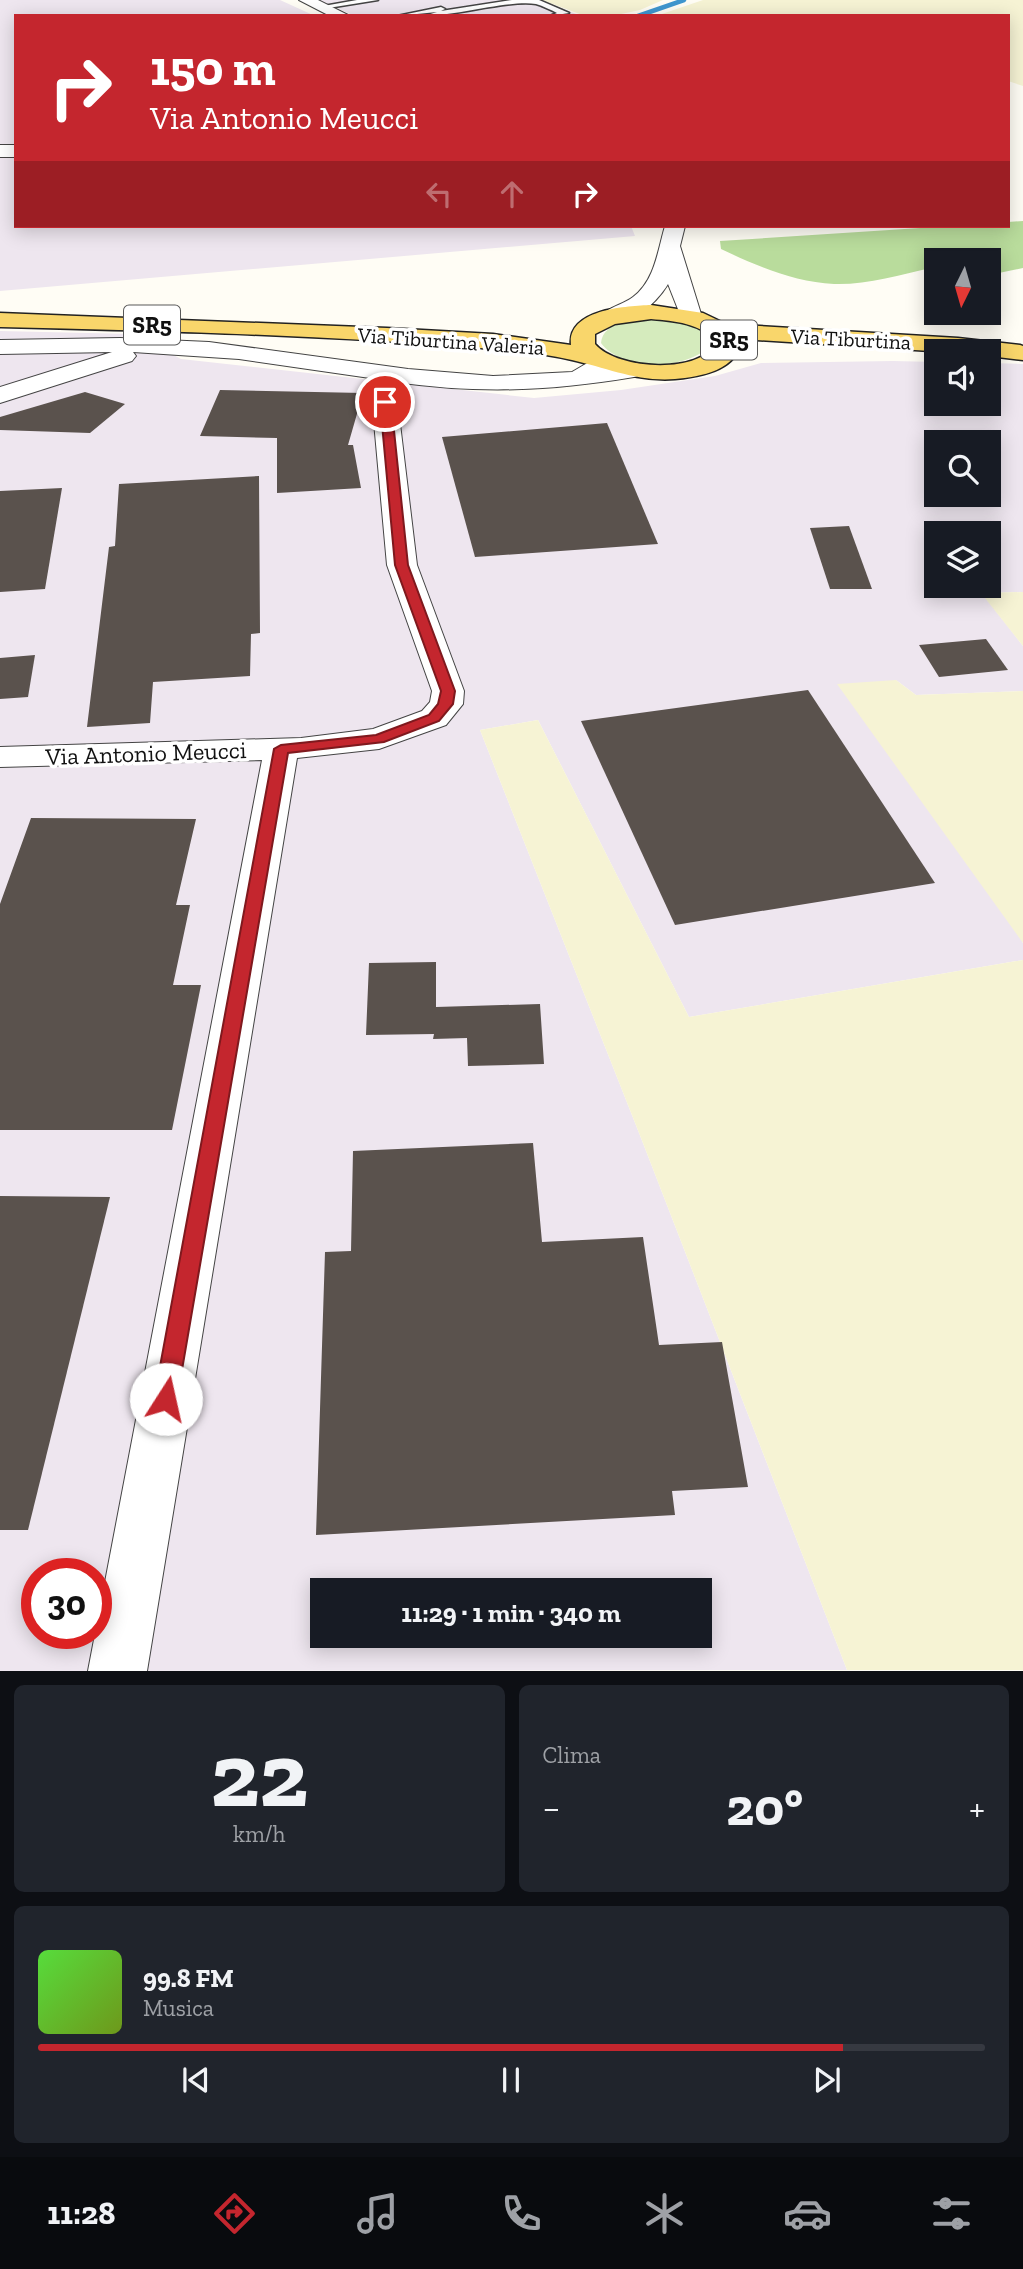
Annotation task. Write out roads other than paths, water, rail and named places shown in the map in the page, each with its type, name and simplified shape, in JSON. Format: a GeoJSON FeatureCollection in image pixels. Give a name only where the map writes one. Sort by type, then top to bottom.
{"type":"FeatureCollection","features":[{"type":"Feature","properties":{"kind":"main road","name":"Via Tiburtina"},"geometry":{"type":"LineString","coordinates":[[586,329],[611,317],[650,312],[691,317],[723,331],[958,345],[1022,353]]}},
{"type":"Feature","properties":{"kind":"main road","name":"Via Tiburtina Valeria"},"geometry":{"type":"LineString","coordinates":[[0,320],[304,331],[513,343],[549,347],[601,361]]}},
{"type":"Feature","properties":{"kind":"main road","name":"Via Tiburtina Valeria"},"geometry":{"type":"LineString","coordinates":[[304,331],[408,328],[586,329]]}},
{"type":"Feature","properties":{"kind":"main road"},"geometry":{"type":"LineString","coordinates":[[586,329],[581,337],[582,344],[601,361]]}},
{"type":"Feature","properties":{"kind":"main road","name":"SR5"},"geometry":{"type":"LineString","coordinates":[[720,359],[729,350],[730,341],[723,331]]}},
{"type":"Feature","properties":{"kind":"main road","name":"Via Tiburtina"},"geometry":{"type":"LineString","coordinates":[[1001,354],[1022,353]]}},
{"type":"Feature","properties":{"kind":"main road","name":"Via Tiburtina"},"geometry":{"type":"LineString","coordinates":[[601,361],[634,370],[682,371],[720,359],[803,354],[924,355]]}},
{"type":"Feature","properties":{"kind":"street"},"geometry":{"type":"LineString","coordinates":[[319,3],[338,14]]}},
{"type":"Feature","properties":{"kind":"street"},"geometry":{"type":"LineString","coordinates":[[611,317],[631,309],[651,295],[664,272],[668,232]]}},
{"type":"Feature","properties":{"kind":"street"},"geometry":{"type":"LineString","coordinates":[[668,232],[684,301],[691,317]]}},
{"type":"Feature","properties":{"kind":"street"},"geometry":{"type":"LineString","coordinates":[[0,347],[165,346],[275,356],[382,375],[496,383],[578,379],[634,370]]}},
{"type":"Feature","properties":{"kind":"street"},"geometry":{"type":"LineString","coordinates":[[0,395],[121,356],[165,346]]}},
{"type":"Feature","properties":{"kind":"street"},"geometry":{"type":"LineString","coordinates":[[578,379],[601,361]]}},
{"type":"Feature","properties":{"kind":"street","name":"Via Antonio Meucci"},"geometry":{"type":"LineString","coordinates":[[0,757],[281,749],[379,739],[434,718],[446,704],[448,691],[402,565],[382,375]]}},
{"type":"Feature","properties":{"kind":"street"},"geometry":{"type":"LineString","coordinates":[[117,1671],[281,749]]}},
{"type":"Feature","properties":{"kind":"lane"},"geometry":{"type":"LineString","coordinates":[[319,3],[374,0]]}},
{"type":"Feature","properties":{"kind":"lane"},"geometry":{"type":"LineString","coordinates":[[413,14],[497,0]]}},
{"type":"Feature","properties":{"kind":"lane"},"geometry":{"type":"LineString","coordinates":[[439,14],[500,3],[535,1],[565,13],[561,14]]}},
{"type":"Feature","properties":{"kind":"waterway"},"geometry":{"type":"LineString","coordinates":[[644,14],[684,0]]}}]}
